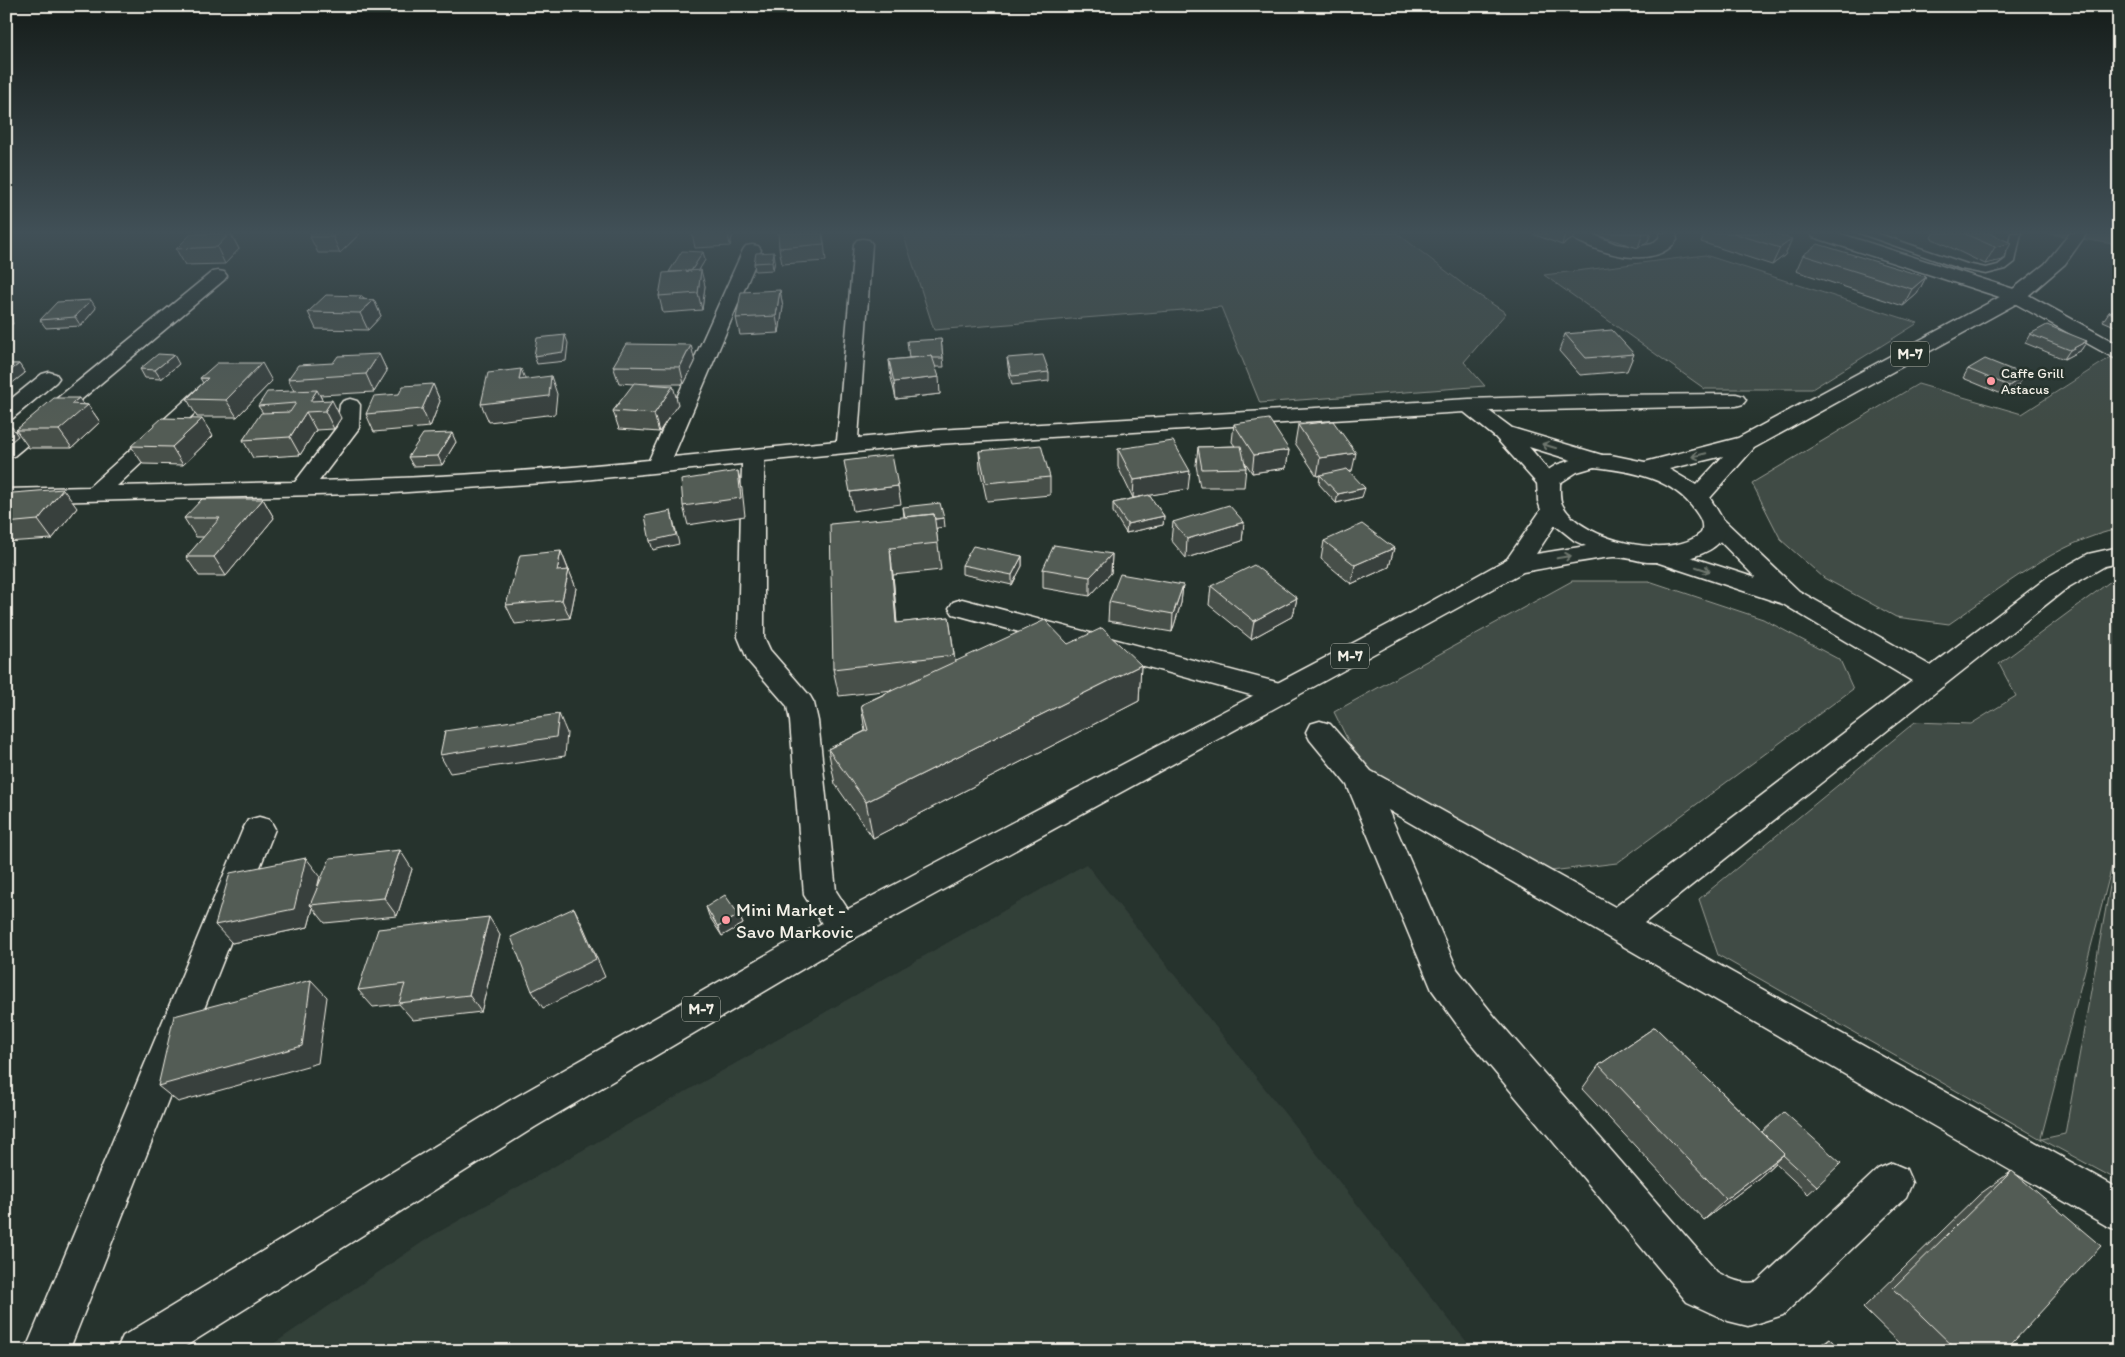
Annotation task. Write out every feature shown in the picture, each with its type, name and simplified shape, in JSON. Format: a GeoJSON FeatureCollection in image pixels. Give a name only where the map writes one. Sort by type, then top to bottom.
{"type":"FeatureCollection","features":[{"type":"Feature","properties":{"kind":"street"},"geometry":{"type":"LineString","coordinates":[[6,451],[193,296]]}},
{"type":"Feature","properties":{"kind":"street"},"geometry":{"type":"LineString","coordinates":[[658,465],[732,296]]}},
{"type":"Feature","properties":{"kind":"street"},"geometry":{"type":"LineString","coordinates":[[847,446],[859,296]]}},
{"type":"Feature","properties":{"kind":"street","name":"M-7"},"geometry":{"type":"LineString","coordinates":[[1644,468],[1746,443],[2015,296]]}},
{"type":"Feature","properties":{"kind":"street"},"geometry":{"type":"LineString","coordinates":[[2017,296],[2119,353]]}},
{"type":"Feature","properties":{"kind":"street"},"geometry":{"type":"LineString","coordinates":[[96,492],[227,373]]}},
{"type":"Feature","properties":{"kind":"street"},"geometry":{"type":"LineString","coordinates":[[6,414],[49,378]]}},
{"type":"Feature","properties":{"kind":"street"},"geometry":{"type":"LineString","coordinates":[[6,496],[96,492],[393,486],[487,481],[979,434],[1469,405],[1600,401],[1736,400]]}},
{"type":"Feature","properties":{"kind":"street"},"geometry":{"type":"LineString","coordinates":[[302,488],[348,428],[350,405]]}},
{"type":"Feature","properties":{"kind":"street"},"geometry":{"type":"LineString","coordinates":[[1469,405],[1503,432],[1548,482],[1553,510]]}},
{"type":"Feature","properties":{"kind":"street"},"geometry":{"type":"LineString","coordinates":[[1503,432],[1594,460]]}},
{"type":"Feature","properties":{"kind":"street","name":"M-7"},"geometry":{"type":"LineString","coordinates":[[1698,497],[1746,443]]}},
{"type":"Feature","properties":{"kind":"street"},"geometry":{"type":"LineString","coordinates":[[753,455],[751,637],[758,654],[800,703],[804,721],[820,895],[843,928]]}},
{"type":"Feature","properties":{"kind":"street","name":"M-7"},"geometry":{"type":"LineString","coordinates":[[1516,565],[1553,510],[1575,530],[1588,538],[1613,548],[1636,553],[1656,554],[1686,550],[1705,542],[1715,530],[1715,524],[1698,497],[1689,488],[1671,478],[1644,468],[1623,463],[1594,460],[1581,462],[1557,472],[1548,482]]}},
{"type":"Feature","properties":{"kind":"street"},"geometry":{"type":"LineString","coordinates":[[6,518],[32,495]]}},
{"type":"Feature","properties":{"kind":"street"},"geometry":{"type":"LineString","coordinates":[[1715,524],[1792,598]]}},
{"type":"Feature","properties":{"kind":"street","name":"M-7"},"geometry":{"type":"LineString","coordinates":[[138,1351],[522,1114],[843,928],[1516,565],[1613,548]]}},
{"type":"Feature","properties":{"kind":"street"},"geometry":{"type":"LineString","coordinates":[[1656,554],[1792,598],[1930,679]]}},
{"type":"Feature","properties":{"kind":"street"},"geometry":{"type":"LineString","coordinates":[[1616,925],[1930,679],[2058,582],[2097,560],[2119,555]]}},
{"type":"Feature","properties":{"kind":"street"},"geometry":{"type":"LineString","coordinates":[[962,608],[1280,693]]}},
{"type":"Feature","properties":{"kind":"street"},"geometry":{"type":"LineString","coordinates":[[1320,732],[1360,779],[1444,979],[1482,1029],[1702,1287],[1728,1300],[1748,1305],[1768,1300],[1892,1182]]}},
{"type":"Feature","properties":{"kind":"street"},"geometry":{"type":"LineString","coordinates":[[1360,779],[2119,1211]]}},
{"type":"Feature","properties":{"kind":"street"},"geometry":{"type":"LineString","coordinates":[[47,1351],[259,829]]}},
{"type":"Feature","properties":{"kind":"shaded area"},"geometry":{"type":"Polygon","coordinates":[[[923,296],[1481,296],[1506,313],[1464,362],[1485,386],[1260,403],[1221,307],[934,330],[923,296]]]}},
{"type":"Feature","properties":{"kind":"shaded area"},"geometry":{"type":"Polygon","coordinates":[[[1574,296],[1834,296],[1918,323],[1812,389],[1705,389],[1574,296]]]}},
{"type":"Feature","properties":{"kind":"shaded area"},"geometry":{"type":"Polygon","coordinates":[[[2111,357],[2119,362],[2119,529],[2097,535],[2052,555],[2009,582],[1949,624],[1896,617],[1824,578],[1781,540],[1752,483],[1918,384],[2022,414],[2111,357]]]}},
{"type":"Feature","properties":{"kind":"shaded area"},"geometry":{"type":"Polygon","coordinates":[[[2119,575],[2119,1181],[2041,1139],[1718,955],[1699,899],[1915,722],[1971,724],[2016,696],[1999,664],[2119,575]],[[2117,847],[2041,1138],[2065,1134],[2117,847]]]}},
{"type":"Feature","properties":{"kind":"shaded area"},"geometry":{"type":"Polygon","coordinates":[[[1572,581],[1649,581],[1763,619],[1840,660],[1853,689],[1617,863],[1551,871],[1362,769],[1334,712],[1572,581]]]}},
{"type":"Feature","properties":{"kind":"shaded area"},"geometry":{"type":"Polygon","coordinates":[[[1086,864],[1474,1351],[263,1351],[430,1237],[1086,864]]]}},
{"type":"Feature","properties":{"kind":"building"},"geometry":{"type":"Polygon","coordinates":[[[325,296],[362,296],[359,299],[374,300],[360,313],[308,312],[325,296]]]}},
{"type":"Feature","properties":{"kind":"building"},"geometry":{"type":"Polygon","coordinates":[[[740,296],[779,296],[776,316],[736,318],[740,296]]]}},
{"type":"Feature","properties":{"kind":"building"},"geometry":{"type":"Polygon","coordinates":[[[91,300],[75,317],[40,320],[57,302],[91,300]]]}},
{"type":"Feature","properties":{"kind":"building"},"geometry":{"type":"Polygon","coordinates":[[[2119,309],[2119,317],[2109,312],[2119,309]]]}},
{"type":"Feature","properties":{"kind":"building"},"geometry":{"type":"Polygon","coordinates":[[[2047,325],[2087,341],[2070,350],[2030,334],[2047,325]]]}},
{"type":"Feature","properties":{"kind":"building"},"geometry":{"type":"Polygon","coordinates":[[[1612,330],[1634,354],[1586,358],[1565,334],[1612,330]]]}},
{"type":"Feature","properties":{"kind":"building"},"geometry":{"type":"Polygon","coordinates":[[[565,335],[563,352],[534,356],[537,338],[565,335]]]}},
{"type":"Feature","properties":{"kind":"building"},"geometry":{"type":"Polygon","coordinates":[[[941,339],[943,358],[933,358],[932,356],[909,358],[907,341],[941,339]]]}},
{"type":"Feature","properties":{"kind":"building"},"geometry":{"type":"Polygon","coordinates":[[[626,344],[691,345],[680,367],[613,366],[626,344]]]}},
{"type":"Feature","properties":{"kind":"building"},"geometry":{"type":"Polygon","coordinates":[[[158,354],[174,355],[155,370],[140,369],[158,354]]]}},
{"type":"Feature","properties":{"kind":"building"},"geometry":{"type":"Polygon","coordinates":[[[379,354],[366,374],[288,379],[298,365],[333,363],[338,356],[379,354]]]}},
{"type":"Feature","properties":{"kind":"building"},"geometry":{"type":"Polygon","coordinates":[[[1043,355],[1049,372],[1012,376],[1007,358],[1043,355]]]}},
{"type":"Feature","properties":{"kind":"building"},"geometry":{"type":"Polygon","coordinates":[[[932,356],[939,377],[894,382],[889,360],[932,356]]]}},
{"type":"Feature","properties":{"kind":"building"},"geometry":{"type":"Polygon","coordinates":[[[1985,359],[2025,375],[2009,386],[1968,369],[1985,359]]]}},
{"type":"Feature","properties":{"kind":"building"},"geometry":{"type":"Polygon","coordinates":[[[217,363],[262,363],[226,400],[187,399],[208,378],[200,378],[217,363]]]}},
{"type":"Feature","properties":{"kind":"building"},"geometry":{"type":"Polygon","coordinates":[[[6,364],[19,364],[6,374],[6,364]]]}},
{"type":"Feature","properties":{"kind":"building"},"geometry":{"type":"Polygon","coordinates":[[[521,369],[519,380],[551,376],[549,396],[481,404],[488,373],[521,369]]]}},
{"type":"Feature","properties":{"kind":"building"},"geometry":{"type":"Polygon","coordinates":[[[634,383],[673,386],[654,414],[613,411],[634,383]]]}},
{"type":"Feature","properties":{"kind":"building"},"geometry":{"type":"Polygon","coordinates":[[[433,384],[422,409],[366,414],[374,396],[399,394],[403,386],[433,384]]]}},
{"type":"Feature","properties":{"kind":"building"},"geometry":{"type":"Polygon","coordinates":[[[317,390],[310,401],[332,400],[325,411],[306,412],[290,437],[243,440],[261,413],[290,412],[296,403],[258,406],[267,392],[317,390]]]}},
{"type":"Feature","properties":{"kind":"building"},"geometry":{"type":"Polygon","coordinates":[[[54,398],[79,398],[71,404],[88,405],[59,430],[16,430],[54,398]]]}},
{"type":"Feature","properties":{"kind":"building"},"geometry":{"type":"Polygon","coordinates":[[[162,418],[202,419],[172,447],[131,446],[162,418]]]}},
{"type":"Feature","properties":{"kind":"building"},"geometry":{"type":"Polygon","coordinates":[[[1269,419],[1289,450],[1254,455],[1234,424],[1269,419]]]}},
{"type":"Feature","properties":{"kind":"building"},"geometry":{"type":"Polygon","coordinates":[[[1333,421],[1356,453],[1320,458],[1298,425],[1333,421]]]}},
{"type":"Feature","properties":{"kind":"building"},"geometry":{"type":"Polygon","coordinates":[[[452,433],[438,456],[408,457],[423,434],[452,433]]]}},
{"type":"Feature","properties":{"kind":"building"},"geometry":{"type":"Polygon","coordinates":[[[1173,441],[1190,471],[1134,480],[1118,449],[1173,441]]]}},
{"type":"Feature","properties":{"kind":"building"},"geometry":{"type":"Polygon","coordinates":[[[1041,445],[1050,477],[986,483],[979,451],[1041,445]]]}},
{"type":"Feature","properties":{"kind":"building"},"geometry":{"type":"Polygon","coordinates":[[[1241,446],[1246,468],[1202,469],[1198,447],[1241,446]]]}},
{"type":"Feature","properties":{"kind":"building"},"geometry":{"type":"Polygon","coordinates":[[[892,455],[898,486],[850,492],[844,461],[892,455]]]}},
{"type":"Feature","properties":{"kind":"building"},"geometry":{"type":"Polygon","coordinates":[[[1347,469],[1365,488],[1338,494],[1320,475],[1347,469]]]}},
{"type":"Feature","properties":{"kind":"building"},"geometry":{"type":"Polygon","coordinates":[[[738,471],[741,498],[683,506],[681,480],[738,471]]]}},
{"type":"Feature","properties":{"kind":"building"},"geometry":{"type":"Polygon","coordinates":[[[63,489],[38,520],[6,523],[6,500],[13,493],[63,489]]]}},
{"type":"Feature","properties":{"kind":"building"},"geometry":{"type":"Polygon","coordinates":[[[1149,495],[1164,516],[1127,524],[1113,503],[1149,495]]]}},
{"type":"Feature","properties":{"kind":"building"},"geometry":{"type":"Polygon","coordinates":[[[202,499],[263,499],[214,557],[186,557],[220,518],[184,518],[202,499]]]}},
{"type":"Feature","properties":{"kind":"building"},"geometry":{"type":"Polygon","coordinates":[[[940,503],[944,518],[935,519],[934,514],[905,517],[903,507],[940,503]]]}},
{"type":"Feature","properties":{"kind":"building"},"geometry":{"type":"Polygon","coordinates":[[[1229,505],[1244,522],[1187,539],[1173,522],[1229,505]]]}},
{"type":"Feature","properties":{"kind":"building"},"geometry":{"type":"Polygon","coordinates":[[[671,511],[676,535],[650,541],[645,516],[671,511]]]}},
{"type":"Feature","properties":{"kind":"building"},"geometry":{"type":"Polygon","coordinates":[[[934,514],[938,543],[890,548],[896,623],[949,617],[954,655],[833,669],[830,524],[934,514]]]}},
{"type":"Feature","properties":{"kind":"building"},"geometry":{"type":"Polygon","coordinates":[[[1362,524],[1394,548],[1355,565],[1324,541],[1362,524]]]}},
{"type":"Feature","properties":{"kind":"building"},"geometry":{"type":"Polygon","coordinates":[[[1054,545],[1112,554],[1090,577],[1043,569],[1054,545]]]}},
{"type":"Feature","properties":{"kind":"building"},"geometry":{"type":"Polygon","coordinates":[[[973,546],[1022,556],[1012,575],[962,565],[973,546]]]}},
{"type":"Feature","properties":{"kind":"building"},"geometry":{"type":"Polygon","coordinates":[[[561,551],[557,571],[569,570],[562,600],[506,605],[520,555],[561,551]]]}},
{"type":"Feature","properties":{"kind":"building"},"geometry":{"type":"Polygon","coordinates":[[[1254,565],[1297,598],[1254,621],[1211,586],[1254,565]]]}},
{"type":"Feature","properties":{"kind":"building"},"geometry":{"type":"Polygon","coordinates":[[[1120,574],[1183,585],[1173,614],[1109,602],[1120,574]]]}},
{"type":"Feature","properties":{"kind":"building"},"geometry":{"type":"Polygon","coordinates":[[[1045,620],[1068,644],[1102,628],[1141,665],[866,802],[828,749],[868,730],[861,705],[1045,620]]]}},
{"type":"Feature","properties":{"kind":"building"},"geometry":{"type":"Polygon","coordinates":[[[559,714],[556,737],[440,755],[445,731],[559,714]]]}},
{"type":"Feature","properties":{"kind":"building"},"geometry":{"type":"Polygon","coordinates":[[[400,850],[384,898],[310,905],[330,858],[400,850]]]}},
{"type":"Feature","properties":{"kind":"building"},"geometry":{"type":"Polygon","coordinates":[[[306,858],[294,909],[215,925],[230,873],[306,858]]]}},
{"type":"Feature","properties":{"kind":"building"},"geometry":{"type":"Polygon","coordinates":[[[725,895],[739,915],[718,927],[706,907],[725,895]]]}},
{"type":"Feature","properties":{"kind":"building"},"geometry":{"type":"Polygon","coordinates":[[[574,908],[596,959],[532,991],[511,937],[574,908]]]}},
{"type":"Feature","properties":{"kind":"building"},"geometry":{"type":"Polygon","coordinates":[[[489,917],[469,995],[399,1003],[405,984],[358,990],[378,929],[489,917]]]}},
{"type":"Feature","properties":{"kind":"building"},"geometry":{"type":"Polygon","coordinates":[[[311,980],[302,1046],[158,1086],[174,1016],[311,980]]]}},
{"type":"Feature","properties":{"kind":"building"},"geometry":{"type":"Polygon","coordinates":[[[1655,1027],[1784,1154],[1726,1199],[1599,1065],[1655,1027]]]}},
{"type":"Feature","properties":{"kind":"building"},"geometry":{"type":"Polygon","coordinates":[[[1784,1112],[1841,1163],[1817,1186],[1783,1155],[1762,1132],[1784,1112]]]}},
{"type":"Feature","properties":{"kind":"building"},"geometry":{"type":"Polygon","coordinates":[[[2012,1171],[2101,1246],[2005,1351],[1958,1351],[1893,1288],[2012,1171]]]}},
{"type":"Feature","properties":{"kind":"building"},"geometry":{"type":"Polygon","coordinates":[[[1830,1338],[1842,1351],[1816,1351],[1830,1338]]]}},
{"type":"Feature","properties":{"kind":"place","name":"Caffe Grill Astacus"},"geometry":{"type":"Point","coordinates":[1991,381]}},
{"type":"Feature","properties":{"kind":"place","name":"Mini Market - Savo Markovic"},"geometry":{"type":"Point","coordinates":[726,920]}}]}
